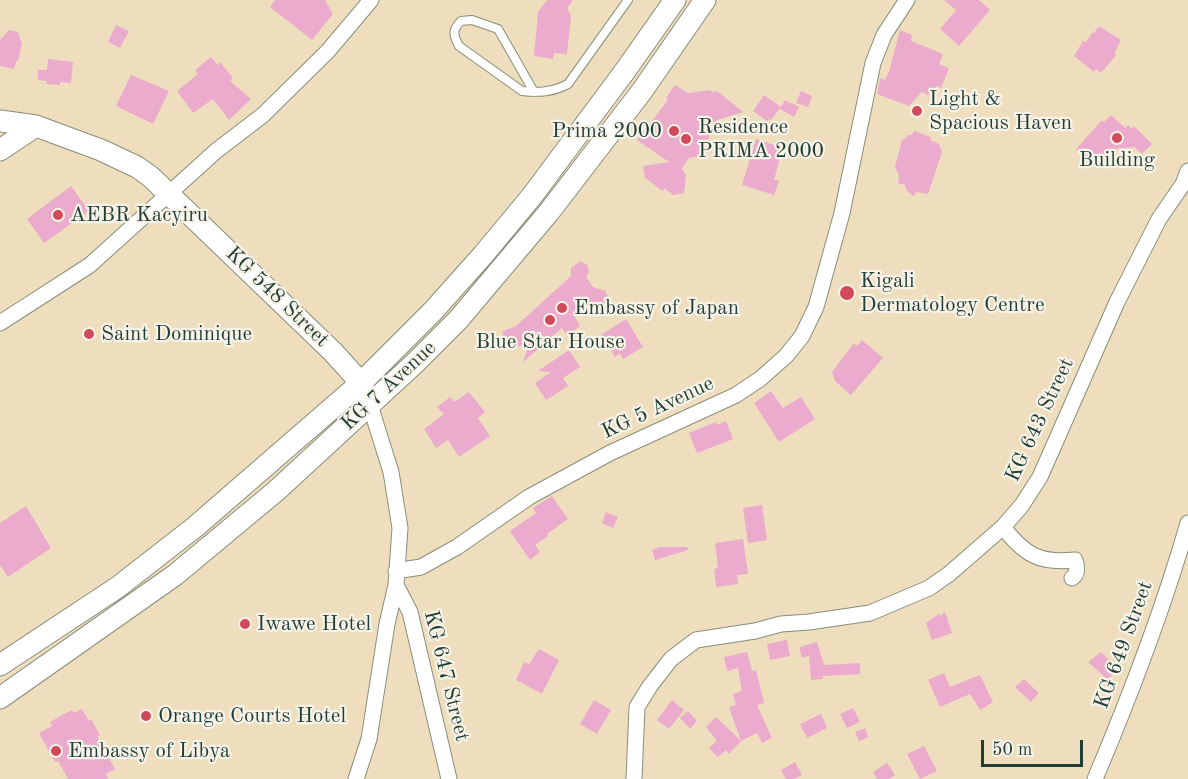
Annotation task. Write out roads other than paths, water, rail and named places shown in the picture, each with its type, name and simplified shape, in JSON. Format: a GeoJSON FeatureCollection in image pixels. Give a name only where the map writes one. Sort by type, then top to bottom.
{"type":"FeatureCollection","features":[{"type":"Feature","properties":{"kind":"main road","name":"KG 7 Avenue"},"geometry":{"type":"LineString","coordinates":[[0,665],[118,587],[195,527],[361,383],[433,310],[532,196],[619,80],[675,0]]}},
{"type":"Feature","properties":{"kind":"main road","name":"KG 7 Avenue"},"geometry":{"type":"LineString","coordinates":[[0,698],[175,575],[276,491],[458,320],[503,267],[642,91],[705,0]]}},
{"type":"Feature","properties":{"kind":"main road","name":"KG 548 Street"},"geometry":{"type":"LineString","coordinates":[[0,121],[36,126],[101,150],[137,167],[171,194],[309,328],[361,383]]}},
{"type":"Feature","properties":{"kind":"main road"},"geometry":{"type":"LineString","coordinates":[[0,150],[36,126]]}},
{"type":"Feature","properties":{"kind":"main road"},"geometry":{"type":"LineString","coordinates":[[361,383],[370,405]]}},
{"type":"Feature","properties":{"kind":"street"},"geometry":{"type":"LineString","coordinates":[[0,323],[90,265],[216,151],[263,115],[328,51],[370,0]]}},
{"type":"Feature","properties":{"kind":"street","name":"KG 5 Avenue"},"geometry":{"type":"LineString","coordinates":[[396,578],[457,548],[529,497],[610,453],[736,395],[760,379],[786,356],[802,336],[816,307],[842,213],[873,63],[884,35],[907,0]]}},
{"type":"Feature","properties":{"kind":"street","name":"KG 643 Street"},"geometry":{"type":"LineString","coordinates":[[634,779],[637,707],[650,686],[672,659],[696,640],[756,631],[782,624],[870,613],[929,588],[949,574],[1003,527],[1022,505],[1040,477],[1117,302],[1188,171]]}},
{"type":"Feature","properties":{"kind":"street"},"geometry":{"type":"LineString","coordinates":[[356,779],[369,739],[396,578],[400,528],[394,485],[370,405]]}},
{"type":"Feature","properties":{"kind":"street","name":"KG 649 Street"},"geometry":{"type":"LineString","coordinates":[[1095,779],[1114,735],[1167,593],[1188,523]]}},
{"type":"Feature","properties":{"kind":"street"},"geometry":{"type":"LineString","coordinates":[[1003,527],[1019,547],[1037,558],[1058,562],[1075,560],[1077,566],[1075,576],[1072,578]]}},
{"type":"Feature","properties":{"kind":"street","name":"KG 647 Street"},"geometry":{"type":"LineString","coordinates":[[396,578],[410,612],[449,779]]}},
{"type":"Feature","properties":{"kind":"lane"},"geometry":{"type":"LineString","coordinates":[[534,92],[498,29],[472,20],[460,21],[455,27],[453,36],[459,46],[522,91],[534,92],[559,89],[568,84],[628,0]]}},
{"type":"Feature","properties":{"kind":"place","name":"Light & Spacious Haven"},"geometry":{"type":"Point","coordinates":[917,111]}},
{"type":"Feature","properties":{"kind":"place","name":"Prima 2000"},"geometry":{"type":"Point","coordinates":[674,131]}},
{"type":"Feature","properties":{"kind":"place","name":"Building"},"geometry":{"type":"Point","coordinates":[1117,138]}},
{"type":"Feature","properties":{"kind":"place","name":"Residence PRIMA 2000"},"geometry":{"type":"Point","coordinates":[686,139]}},
{"type":"Feature","properties":{"kind":"place","name":"AEBR Kacyiru"},"geometry":{"type":"Point","coordinates":[58,215]}},
{"type":"Feature","properties":{"kind":"place","name":"Kigali Dermatology Centre"},"geometry":{"type":"Point","coordinates":[847,293]}},
{"type":"Feature","properties":{"kind":"place","name":"Embassy of Japan"},"geometry":{"type":"Point","coordinates":[562,308]}},
{"type":"Feature","properties":{"kind":"place","name":"Blue Star House"},"geometry":{"type":"Point","coordinates":[550,320]}},
{"type":"Feature","properties":{"kind":"place","name":"Saint Dominique"},"geometry":{"type":"Point","coordinates":[89,334]}},
{"type":"Feature","properties":{"kind":"place","name":"Iwawe Hotel"},"geometry":{"type":"Point","coordinates":[245,624]}},
{"type":"Feature","properties":{"kind":"place","name":"Orange Courts Hotel"},"geometry":{"type":"Point","coordinates":[146,716]}},
{"type":"Feature","properties":{"kind":"place","name":"Embassy of Libya"},"geometry":{"type":"Point","coordinates":[56,751]}}]}
